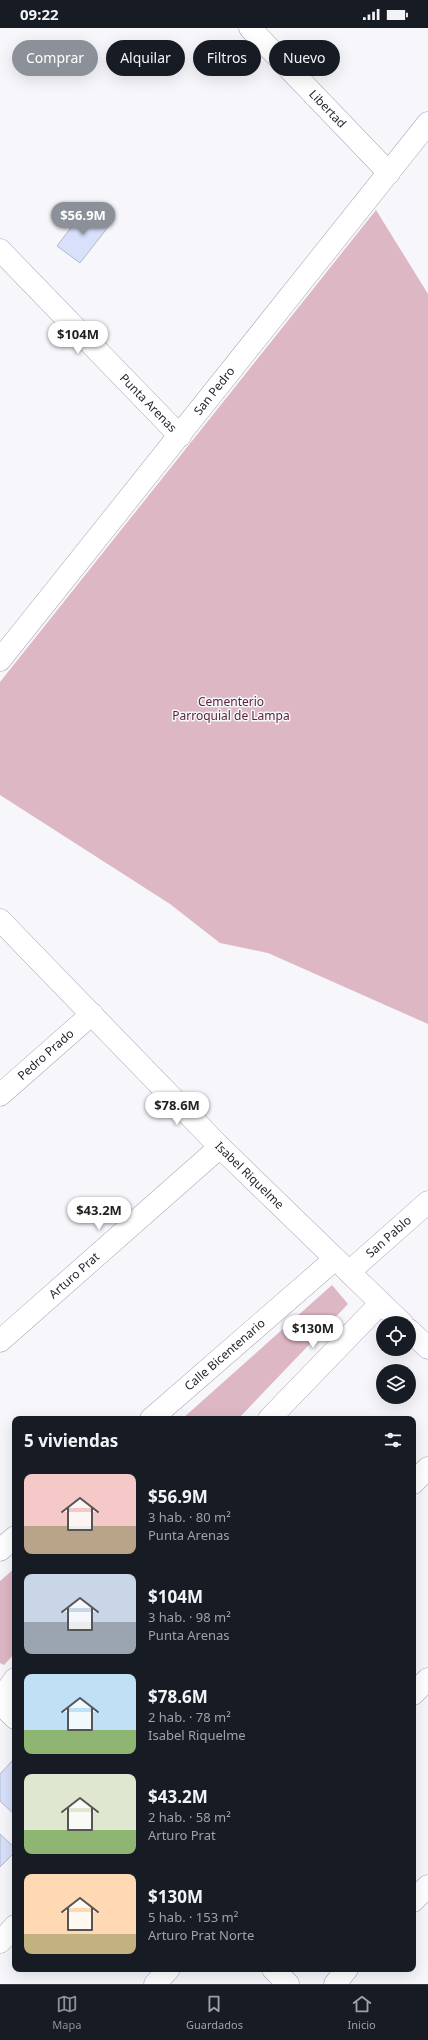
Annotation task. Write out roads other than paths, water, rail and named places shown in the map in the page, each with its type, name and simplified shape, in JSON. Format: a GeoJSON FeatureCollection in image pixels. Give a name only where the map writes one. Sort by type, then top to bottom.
{"type":"FeatureCollection","features":[{"type":"Feature","properties":{"kind":"street","name":"Libertad"},"geometry":{"type":"LineString","coordinates":[[250,28],[389,173]]}},
{"type":"Feature","properties":{"kind":"street","name":"San Pedro"},"geometry":{"type":"LineString","coordinates":[[0,660],[428,123]]}},
{"type":"Feature","properties":{"kind":"street","name":"Punta Arenas"},"geometry":{"type":"LineString","coordinates":[[0,250],[180,436]]}},
{"type":"Feature","properties":{"kind":"street","name":"Isabel Riquelme"},"geometry":{"type":"LineString","coordinates":[[0,920],[220,1147],[395,1316]]}},
{"type":"Feature","properties":{"kind":"street","name":"Pedro Prado"},"geometry":{"type":"LineString","coordinates":[[0,1095],[92,1014]]}},
{"type":"Feature","properties":{"kind":"street","name":"Arturo Prat"},"geometry":{"type":"LineString","coordinates":[[0,1341],[220,1147]]}},
{"type":"Feature","properties":{"kind":"street","name":"San Pablo"},"geometry":{"type":"LineString","coordinates":[[342,1266],[428,1202]]}},
{"type":"Feature","properties":{"kind":"street","name":"Calle Bicentenario"},"geometry":{"type":"LineString","coordinates":[[155,1416],[342,1266]]}},
{"type":"Feature","properties":{"kind":"street"},"geometry":{"type":"LineString","coordinates":[[272,1416],[382,1304]]}},
{"type":"Feature","properties":{"kind":"street"},"geometry":{"type":"LineString","coordinates":[[416,1337],[428,1348]]}},
{"type":"Feature","properties":{"kind":"street"},"geometry":{"type":"LineString","coordinates":[[416,1481],[428,1468]]}},
{"type":"Feature","properties":{"kind":"street"},"geometry":{"type":"LineString","coordinates":[[0,1550],[12,1540]]}},
{"type":"Feature","properties":{"kind":"street"},"geometry":{"type":"LineString","coordinates":[[416,1691],[428,1679]]}},
{"type":"Feature","properties":{"kind":"street"},"geometry":{"type":"LineString","coordinates":[[12,1684],[0,1702],[12,1715]]}},
{"type":"Feature","properties":{"kind":"street"},"geometry":{"type":"LineString","coordinates":[[416,1898],[428,1886]]}},
{"type":"Feature","properties":{"kind":"street"},"geometry":{"type":"LineString","coordinates":[[0,1942],[12,1929]]}},
{"type":"Feature","properties":{"kind":"street"},"geometry":{"type":"LineString","coordinates":[[155,1984],[166,1972]]}},
{"type":"Feature","properties":{"kind":"street"},"geometry":{"type":"LineString","coordinates":[[276,1972],[288,1984]]}},
{"type":"Feature","properties":{"kind":"street"},"geometry":{"type":"LineString","coordinates":[[335,1984],[345,1972]]}},
{"type":"Feature","properties":{"kind":"park label","name":"Cementerio Parroquial de Lampa"},"geometry":{"type":"Point","coordinates":[231,709]}}]}
